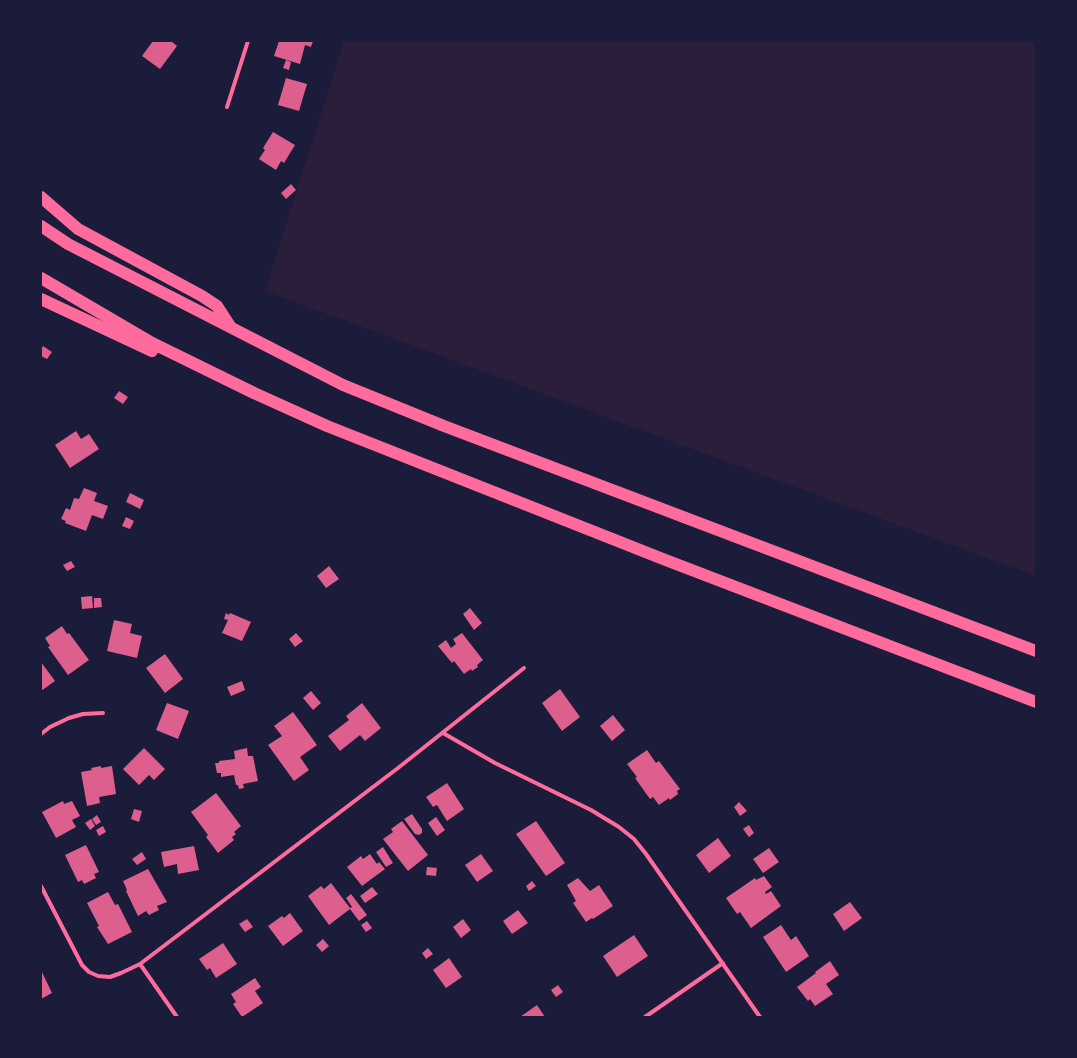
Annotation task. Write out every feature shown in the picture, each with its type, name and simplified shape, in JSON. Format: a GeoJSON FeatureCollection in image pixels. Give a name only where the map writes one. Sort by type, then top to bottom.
{"type":"FeatureCollection","features":[{"type":"Feature","properties":{"kind":"highway"},"geometry":{"type":"LineString","coordinates":[[41,197],[78,229],[202,296],[217,306],[231,327]]}},
{"type":"Feature","properties":{"kind":"highway"},"geometry":{"type":"LineString","coordinates":[[41,226],[68,244],[343,385],[444,426],[1036,651]]}},
{"type":"Feature","properties":{"kind":"highway"},"geometry":{"type":"LineString","coordinates":[[41,278],[152,343],[254,393]]}},
{"type":"Feature","properties":{"kind":"highway"},"geometry":{"type":"LineString","coordinates":[[41,299],[148,349],[254,393],[327,426],[677,565],[1036,702]]}},
{"type":"Feature","properties":{"kind":"street"},"geometry":{"type":"LineString","coordinates":[[227,107],[248,41]]}},
{"type":"Feature","properties":{"kind":"street"},"geometry":{"type":"LineString","coordinates":[[41,886],[82,965],[89,972],[98,976],[110,976],[121,973],[140,964],[443,733],[524,668]]}},
{"type":"Feature","properties":{"kind":"street"},"geometry":{"type":"LineString","coordinates":[[41,734],[50,727],[68,718],[83,714],[103,713]]}},
{"type":"Feature","properties":{"kind":"street"},"geometry":{"type":"LineString","coordinates":[[443,733],[496,763],[591,810],[619,827],[634,839],[760,1017]]}},
{"type":"Feature","properties":{"kind":"street"},"geometry":{"type":"LineString","coordinates":[[645,1017],[723,963]]}},
{"type":"Feature","properties":{"kind":"street"},"geometry":{"type":"LineString","coordinates":[[140,964],[177,1017]]}},
{"type":"Feature","properties":{"kind":"shaded area"},"geometry":{"type":"Polygon","coordinates":[[[344,41],[1036,41],[1036,576],[265,291],[344,41]]]}},
{"type":"Feature","properties":{"kind":"building"},"geometry":{"type":"Polygon","coordinates":[[[153,41],[171,41],[177,46],[160,69],[142,56],[153,41]]]}},
{"type":"Feature","properties":{"kind":"building"},"geometry":{"type":"Polygon","coordinates":[[[279,41],[313,41],[311,47],[305,45],[300,64],[274,56],[279,41]]]}},
{"type":"Feature","properties":{"kind":"building"},"geometry":{"type":"Polygon","coordinates":[[[286,60],[291,62],[289,70],[283,68],[286,60]]]}},
{"type":"Feature","properties":{"kind":"building"},"geometry":{"type":"Polygon","coordinates":[[[286,78],[307,84],[299,111],[278,105],[286,78]]]}},
{"type":"Feature","properties":{"kind":"building"},"geometry":{"type":"Polygon","coordinates":[[[273,132],[295,145],[284,163],[281,161],[276,170],[259,159],[265,150],[263,148],[273,132]]]}},
{"type":"Feature","properties":{"kind":"building"},"geometry":{"type":"Polygon","coordinates":[[[291,184],[296,190],[286,199],[281,193],[291,184]]]}},
{"type":"Feature","properties":{"kind":"building"},"geometry":{"type":"Polygon","coordinates":[[[43,346],[52,352],[47,359],[41,356],[43,346]]]}},
{"type":"Feature","properties":{"kind":"building"},"geometry":{"type":"Polygon","coordinates":[[[119,391],[128,397],[123,404],[114,398],[119,391]]]}},
{"type":"Feature","properties":{"kind":"building"},"geometry":{"type":"Polygon","coordinates":[[[76,431],[81,439],[89,434],[99,449],[70,468],[55,445],[76,431]]]}},
{"type":"Feature","properties":{"kind":"building"},"geometry":{"type":"Polygon","coordinates":[[[84,488],[97,493],[94,501],[108,506],[103,519],[92,515],[86,531],[65,523],[66,521],[61,519],[66,508],[70,510],[74,498],[79,499],[84,488]]]}},
{"type":"Feature","properties":{"kind":"building"},"geometry":{"type":"Polygon","coordinates":[[[130,493],[144,500],[140,509],[126,502],[130,493]]]}},
{"type":"Feature","properties":{"kind":"building"},"geometry":{"type":"Polygon","coordinates":[[[126,517],[134,521],[130,529],[122,526],[126,517]]]}},
{"type":"Feature","properties":{"kind":"building"},"geometry":{"type":"Polygon","coordinates":[[[71,561],[75,567],[67,571],[63,565],[71,561]]]}},
{"type":"Feature","properties":{"kind":"building"},"geometry":{"type":"Polygon","coordinates":[[[329,566],[339,579],[326,588],[317,576],[329,566]]]}},
{"type":"Feature","properties":{"kind":"building"},"geometry":{"type":"Polygon","coordinates":[[[92,596],[93,608],[82,609],[81,597],[92,596]]]}},
{"type":"Feature","properties":{"kind":"building"},"geometry":{"type":"Polygon","coordinates":[[[94,598],[101,598],[102,607],[94,608],[94,598]]]}},
{"type":"Feature","properties":{"kind":"building"},"geometry":{"type":"Polygon","coordinates":[[[470,608],[482,623],[474,630],[463,614],[470,608]]]}},
{"type":"Feature","properties":{"kind":"building"},"geometry":{"type":"Polygon","coordinates":[[[226,613],[229,615],[230,613],[251,622],[242,641],[222,633],[228,620],[224,619],[226,613]]]}},
{"type":"Feature","properties":{"kind":"building"},"geometry":{"type":"Polygon","coordinates":[[[114,620],[132,624],[130,633],[142,636],[137,658],[107,651],[114,620]]]}},
{"type":"Feature","properties":{"kind":"building"},"geometry":{"type":"Polygon","coordinates":[[[62,626],[89,660],[68,675],[48,647],[50,646],[45,638],[62,626]]]}},
{"type":"Feature","properties":{"kind":"building"},"geometry":{"type":"Polygon","coordinates":[[[296,633],[303,641],[295,647],[289,639],[296,633]]]}},
{"type":"Feature","properties":{"kind":"building"},"geometry":{"type":"Polygon","coordinates":[[[462,633],[483,660],[477,665],[478,667],[472,671],[471,669],[464,674],[454,661],[452,663],[438,646],[446,640],[451,648],[456,644],[453,639],[462,633]]]}},
{"type":"Feature","properties":{"kind":"building"},"geometry":{"type":"Polygon","coordinates":[[[165,654],[183,679],[165,693],[146,668],[165,654]]]}},
{"type":"Feature","properties":{"kind":"building"},"geometry":{"type":"Polygon","coordinates":[[[41,662],[55,681],[41,691],[41,662]]]}},
{"type":"Feature","properties":{"kind":"building"},"geometry":{"type":"Polygon","coordinates":[[[242,681],[245,690],[231,696],[227,687],[242,681]]]}},
{"type":"Feature","properties":{"kind":"building"},"geometry":{"type":"Polygon","coordinates":[[[560,689],[580,717],[562,731],[542,703],[560,689]]]}},
{"type":"Feature","properties":{"kind":"building"},"geometry":{"type":"Polygon","coordinates":[[[311,691],[321,703],[313,710],[303,698],[311,691]]]}},
{"type":"Feature","properties":{"kind":"building"},"geometry":{"type":"Polygon","coordinates":[[[167,703],[189,711],[178,739],[156,730],[167,703]]]}},
{"type":"Feature","properties":{"kind":"building"},"geometry":{"type":"Polygon","coordinates":[[[362,703],[381,728],[365,741],[360,735],[340,751],[328,736],[349,720],[346,716],[362,703]]]}},
{"type":"Feature","properties":{"kind":"building"},"geometry":{"type":"Polygon","coordinates":[[[293,712],[317,745],[300,757],[309,770],[294,781],[268,745],[282,736],[274,726],[293,712]]]}},
{"type":"Feature","properties":{"kind":"building"},"geometry":{"type":"Polygon","coordinates":[[[613,715],[625,730],[612,741],[600,726],[613,715]]]}},
{"type":"Feature","properties":{"kind":"building"},"geometry":{"type":"Polygon","coordinates":[[[144,748],[165,769],[154,780],[149,775],[139,785],[123,769],[144,748]]]}},
{"type":"Feature","properties":{"kind":"building"},"geometry":{"type":"Polygon","coordinates":[[[247,748],[248,756],[253,756],[258,781],[243,784],[244,788],[239,789],[238,785],[236,785],[234,775],[221,777],[221,773],[217,773],[215,763],[235,759],[234,751],[247,748]]]}},
{"type":"Feature","properties":{"kind":"building"},"geometry":{"type":"Polygon","coordinates":[[[647,750],[656,763],[659,761],[680,789],[677,791],[678,794],[659,805],[653,797],[650,799],[635,778],[637,777],[627,764],[647,750]]]}},
{"type":"Feature","properties":{"kind":"building"},"geometry":{"type":"Polygon","coordinates":[[[101,766],[101,768],[112,766],[116,794],[99,797],[100,803],[87,806],[81,772],[92,770],[91,768],[101,766]]]}},
{"type":"Feature","properties":{"kind":"building"},"geometry":{"type":"Polygon","coordinates":[[[447,783],[464,809],[447,821],[437,805],[433,807],[426,797],[447,783]]]}},
{"type":"Feature","properties":{"kind":"building"},"geometry":{"type":"Polygon","coordinates":[[[216,793],[241,826],[234,832],[236,834],[232,837],[234,840],[218,853],[206,837],[208,835],[191,812],[216,793]]]}},
{"type":"Feature","properties":{"kind":"building"},"geometry":{"type":"Polygon","coordinates":[[[63,801],[64,804],[72,801],[80,816],[72,820],[76,827],[56,838],[42,812],[63,801]]]}},
{"type":"Feature","properties":{"kind":"building"},"geometry":{"type":"Polygon","coordinates":[[[739,802],[747,811],[740,816],[734,807],[739,802]]]}},
{"type":"Feature","properties":{"kind":"building"},"geometry":{"type":"Polygon","coordinates":[[[134,809],[142,811],[139,822],[131,819],[134,809]]]}},
{"type":"Feature","properties":{"kind":"building"},"geometry":{"type":"Polygon","coordinates":[[[412,814],[422,829],[422,833],[419,835],[415,834],[404,819],[412,814]]]}},
{"type":"Feature","properties":{"kind":"building"},"geometry":{"type":"Polygon","coordinates":[[[97,815],[101,822],[96,825],[92,819],[97,815]]]}},
{"type":"Feature","properties":{"kind":"building"},"geometry":{"type":"Polygon","coordinates":[[[436,817],[445,830],[437,836],[428,823],[436,817]]]}},
{"type":"Feature","properties":{"kind":"building"},"geometry":{"type":"Polygon","coordinates":[[[91,819],[95,826],[90,830],[85,823],[91,819]]]}},
{"type":"Feature","properties":{"kind":"building"},"geometry":{"type":"Polygon","coordinates":[[[402,821],[428,855],[408,871],[383,839],[393,832],[391,829],[402,821]]]}},
{"type":"Feature","properties":{"kind":"building"},"geometry":{"type":"Polygon","coordinates":[[[536,821],[565,863],[546,876],[516,834],[536,821]]]}},
{"type":"Feature","properties":{"kind":"building"},"geometry":{"type":"Polygon","coordinates":[[[749,825],[754,833],[749,837],[743,829],[749,825]]]}},
{"type":"Feature","properties":{"kind":"building"},"geometry":{"type":"Polygon","coordinates":[[[103,826],[106,832],[99,836],[96,830],[103,826]]]}},
{"type":"Feature","properties":{"kind":"building"},"geometry":{"type":"Polygon","coordinates":[[[718,838],[731,856],[709,873],[696,855],[718,838]]]}},
{"type":"Feature","properties":{"kind":"building"},"geometry":{"type":"Polygon","coordinates":[[[86,845],[99,872],[94,874],[96,878],[84,884],[82,880],[78,882],[65,855],[86,845]]]}},
{"type":"Feature","properties":{"kind":"building"},"geometry":{"type":"Polygon","coordinates":[[[194,846],[199,870],[178,874],[177,864],[164,867],[161,852],[194,846]]]}},
{"type":"Feature","properties":{"kind":"building"},"geometry":{"type":"Polygon","coordinates":[[[383,847],[393,863],[386,867],[376,852],[383,847]]]}},
{"type":"Feature","properties":{"kind":"building"},"geometry":{"type":"Polygon","coordinates":[[[769,848],[779,862],[763,873],[753,859],[769,848]]]}},
{"type":"Feature","properties":{"kind":"building"},"geometry":{"type":"Polygon","coordinates":[[[142,852],[146,859],[137,865],[132,859],[142,852]]]}},
{"type":"Feature","properties":{"kind":"building"},"geometry":{"type":"Polygon","coordinates":[[[370,854],[377,864],[379,862],[385,869],[362,886],[347,867],[361,856],[363,859],[370,854]]]}},
{"type":"Feature","properties":{"kind":"building"},"geometry":{"type":"Polygon","coordinates":[[[481,854],[493,871],[477,882],[465,865],[481,854]]]}},
{"type":"Feature","properties":{"kind":"building"},"geometry":{"type":"Polygon","coordinates":[[[427,867],[437,868],[436,876],[426,875],[427,867]]]}},
{"type":"Feature","properties":{"kind":"building"},"geometry":{"type":"Polygon","coordinates":[[[148,869],[167,902],[157,906],[159,910],[149,915],[146,911],[138,916],[123,881],[148,869]]]}},
{"type":"Feature","properties":{"kind":"building"},"geometry":{"type":"Polygon","coordinates":[[[764,876],[772,887],[765,892],[766,894],[771,891],[781,906],[751,928],[740,912],[737,914],[726,898],[755,878],[756,880],[764,876]]]}},
{"type":"Feature","properties":{"kind":"building"},"geometry":{"type":"Polygon","coordinates":[[[578,878],[590,891],[599,885],[613,906],[586,922],[573,903],[576,901],[567,885],[578,878]]]}},
{"type":"Feature","properties":{"kind":"building"},"geometry":{"type":"Polygon","coordinates":[[[532,881],[536,886],[529,891],[526,886],[532,881]]]}},
{"type":"Feature","properties":{"kind":"building"},"geometry":{"type":"Polygon","coordinates":[[[331,883],[350,908],[352,907],[346,898],[351,894],[367,915],[359,921],[350,909],[329,925],[308,896],[321,886],[324,889],[331,883]]]}},
{"type":"Feature","properties":{"kind":"building"},"geometry":{"type":"Polygon","coordinates":[[[372,887],[378,894],[365,903],[360,896],[372,887]]]}},
{"type":"Feature","properties":{"kind":"building"},"geometry":{"type":"Polygon","coordinates":[[[108,892],[115,905],[118,904],[132,932],[108,944],[97,927],[99,926],[87,903],[108,892]]]}},
{"type":"Feature","properties":{"kind":"building"},"geometry":{"type":"Polygon","coordinates":[[[850,902],[862,918],[844,931],[833,914],[850,902]]]}},
{"type":"Feature","properties":{"kind":"building"},"geometry":{"type":"Polygon","coordinates":[[[518,910],[528,923],[512,934],[503,921],[518,910]]]}},
{"type":"Feature","properties":{"kind":"building"},"geometry":{"type":"Polygon","coordinates":[[[290,913],[303,931],[283,946],[268,926],[282,916],[284,918],[290,913]]]}},
{"type":"Feature","properties":{"kind":"building"},"geometry":{"type":"Polygon","coordinates":[[[247,919],[253,927],[245,932],[239,924],[247,919]]]}},
{"type":"Feature","properties":{"kind":"building"},"geometry":{"type":"Polygon","coordinates":[[[463,919],[471,930],[461,938],[453,927],[463,919]]]}},
{"type":"Feature","properties":{"kind":"building"},"geometry":{"type":"Polygon","coordinates":[[[367,921],[372,928],[366,932],[361,925],[367,921]]]}},
{"type":"Feature","properties":{"kind":"building"},"geometry":{"type":"Polygon","coordinates":[[[781,925],[791,940],[796,936],[809,956],[786,972],[763,937],[781,925]]]}},
{"type":"Feature","properties":{"kind":"building"},"geometry":{"type":"Polygon","coordinates":[[[634,935],[648,956],[617,977],[603,956],[634,935]]]}},
{"type":"Feature","properties":{"kind":"building"},"geometry":{"type":"Polygon","coordinates":[[[323,939],[329,946],[322,952],[316,945],[323,939]]]}},
{"type":"Feature","properties":{"kind":"building"},"geometry":{"type":"Polygon","coordinates":[[[223,943],[237,964],[216,978],[210,968],[207,970],[199,959],[223,943]]]}},
{"type":"Feature","properties":{"kind":"building"},"geometry":{"type":"Polygon","coordinates":[[[428,948],[433,954],[426,959],[422,953],[428,948]]]}},
{"type":"Feature","properties":{"kind":"building"},"geometry":{"type":"Polygon","coordinates":[[[449,958],[462,977],[446,988],[433,970],[449,958]]]}},
{"type":"Feature","properties":{"kind":"building"},"geometry":{"type":"Polygon","coordinates":[[[830,961],[839,975],[826,984],[833,994],[815,1006],[810,999],[808,1001],[797,987],[830,961]]]}},
{"type":"Feature","properties":{"kind":"building"},"geometry":{"type":"Polygon","coordinates":[[[41,970],[52,993],[41,999],[41,970]]]}},
{"type":"Feature","properties":{"kind":"building"},"geometry":{"type":"Polygon","coordinates":[[[255,978],[261,987],[255,991],[263,1003],[242,1017],[233,1004],[236,1002],[231,994],[255,978]]]}},
{"type":"Feature","properties":{"kind":"building"},"geometry":{"type":"Polygon","coordinates":[[[558,985],[563,992],[556,997],[551,990],[558,985]]]}},
{"type":"Feature","properties":{"kind":"building"},"geometry":{"type":"Polygon","coordinates":[[[537,1005],[545,1017],[520,1017],[537,1005]]]}}]}
